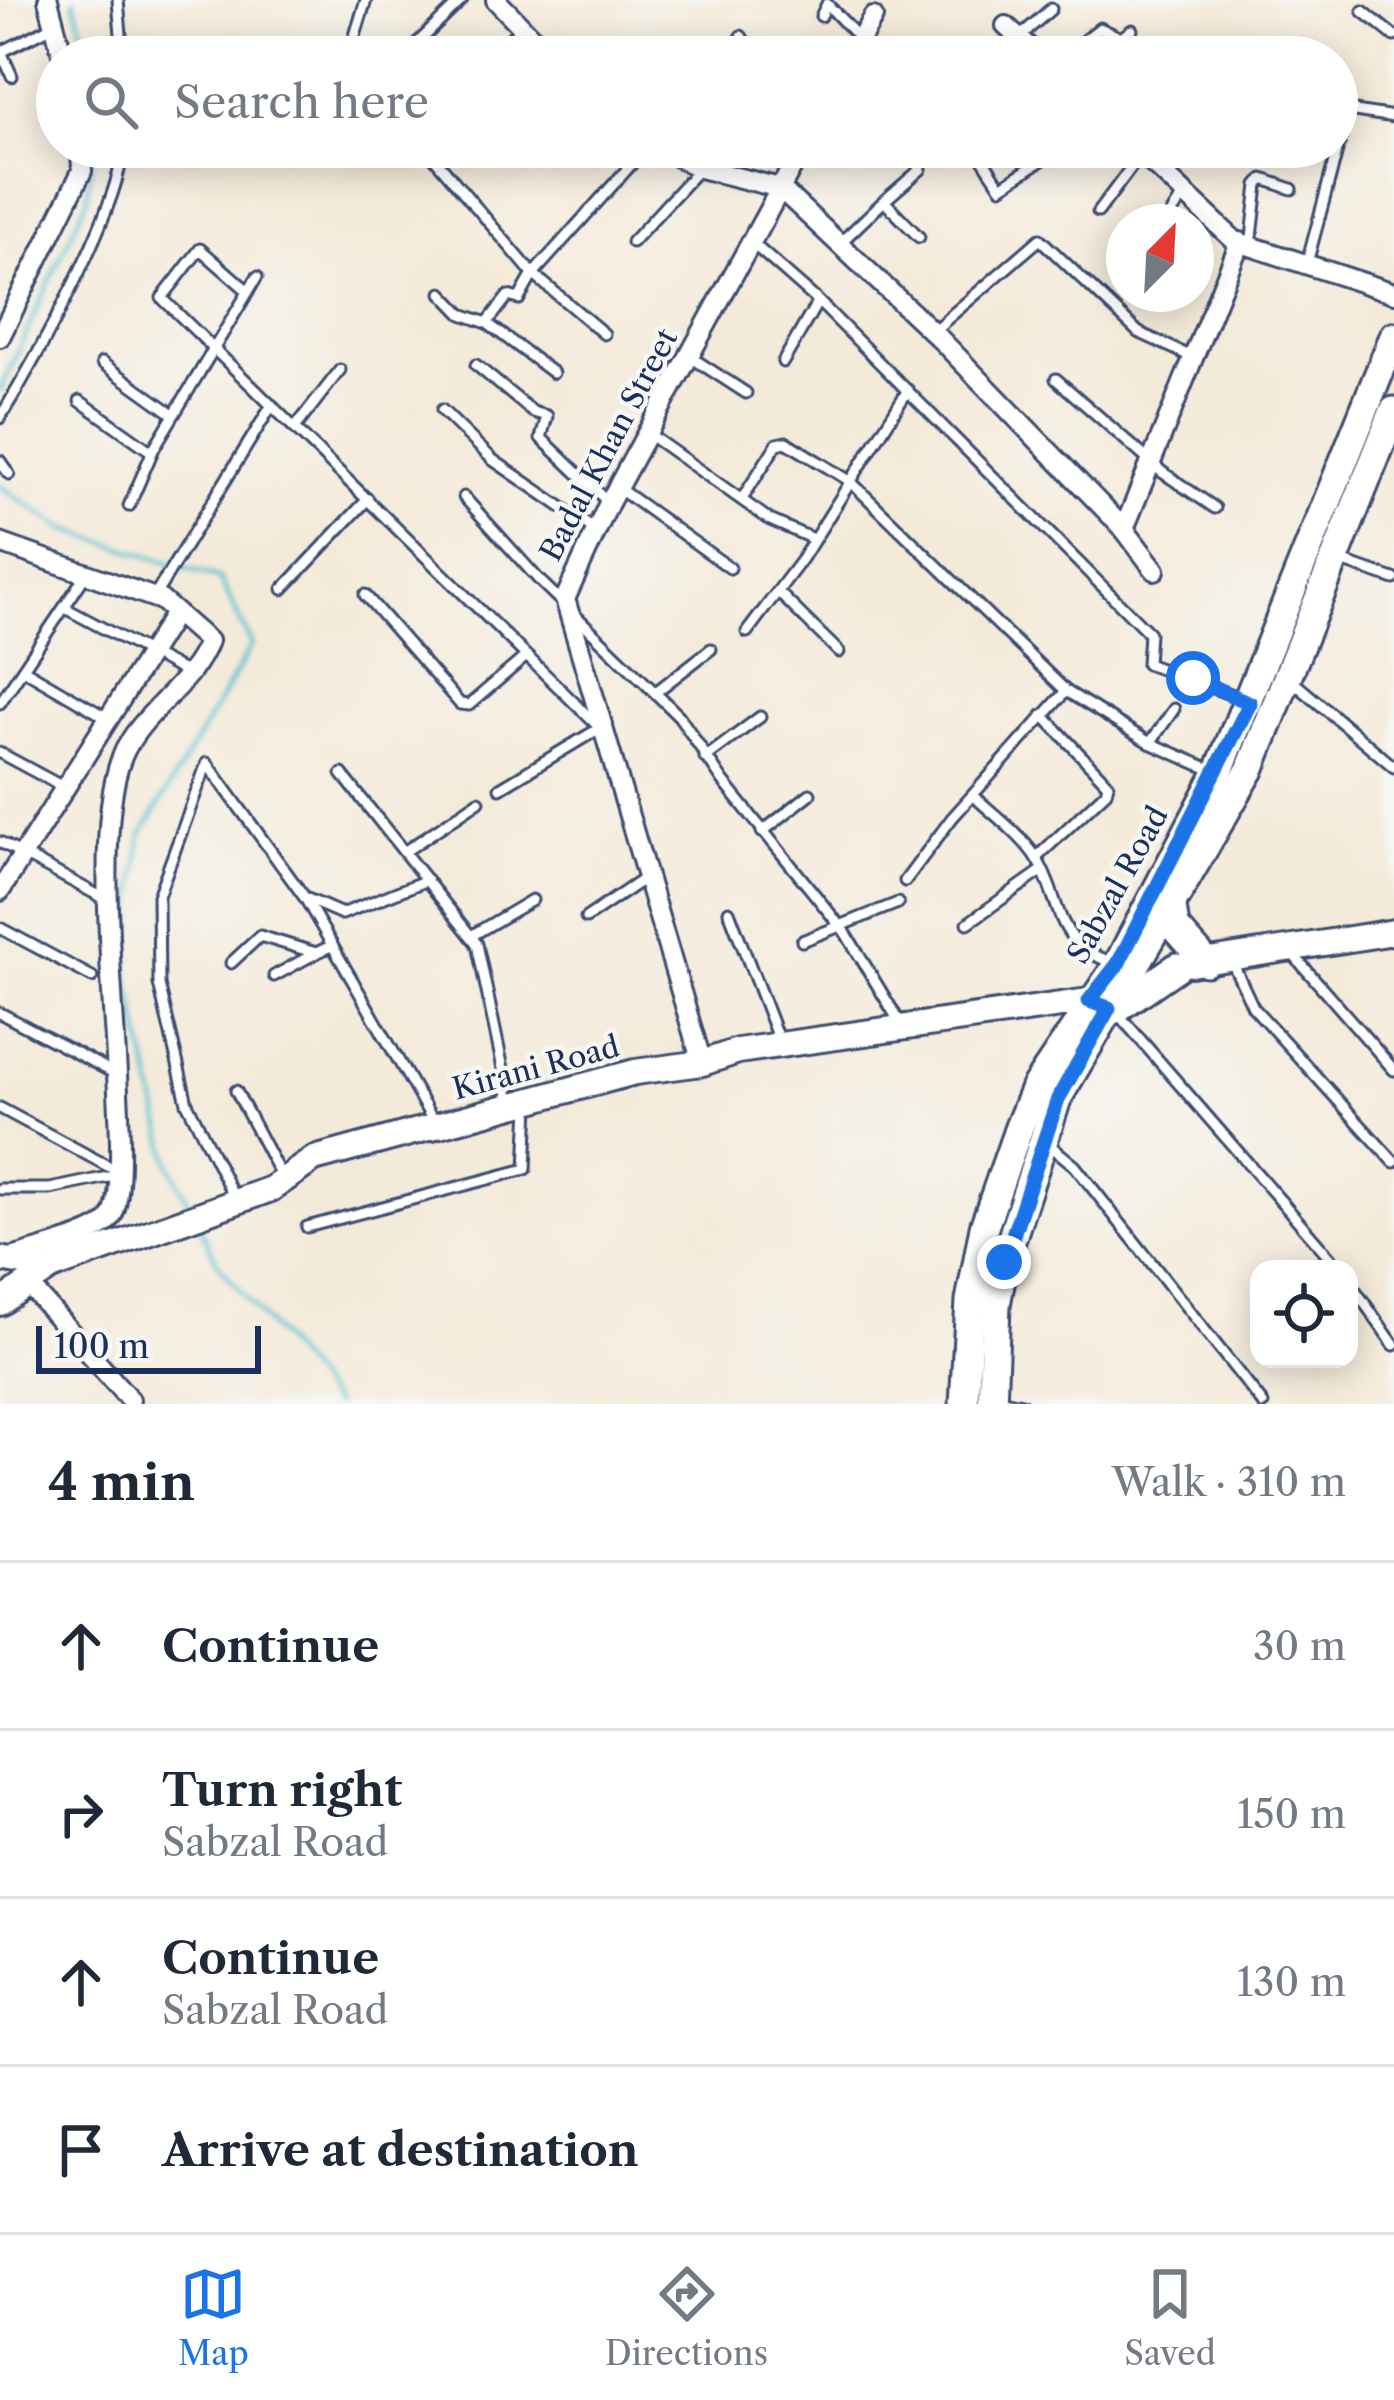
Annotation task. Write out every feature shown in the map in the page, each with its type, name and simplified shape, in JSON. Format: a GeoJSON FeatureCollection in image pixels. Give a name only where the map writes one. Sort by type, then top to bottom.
{"type":"FeatureCollection","features":[{"type":"Feature","properties":{"kind":"main road","name":"Sabzal Road"},"geometry":{"type":"LineString","coordinates":[[992,1401],[1004,1262],[1042,1139],[1069,1075],[1126,967],[1168,859],[1218,773],[1250,703],[1394,336]]}},
{"type":"Feature","properties":{"kind":"main road","name":"Sabzal Road"},"geometry":{"type":"LineString","coordinates":[[1126,967],[1172,907],[1250,770],[1394,411]]}},
{"type":"Feature","properties":{"kind":"main road"},"geometry":{"type":"LineString","coordinates":[[1172,907],[1175,928],[1218,961]]}},
{"type":"Feature","properties":{"kind":"main road"},"geometry":{"type":"LineString","coordinates":[[1126,967],[1177,967],[1394,932]]}},
{"type":"Feature","properties":{"kind":"main road"},"geometry":{"type":"LineString","coordinates":[[1104,1010],[1177,967]]}},
{"type":"Feature","properties":{"kind":"main road","name":"Sabzal Road"},"geometry":{"type":"LineString","coordinates":[[964,1404],[970,1301],[984,1228],[1035,1088],[1104,1010]]}},
{"type":"Feature","properties":{"kind":"main road","name":"Kirani Road"},"geometry":{"type":"LineString","coordinates":[[0,1303],[51,1268],[278,1186],[314,1159],[635,1072],[902,1026],[1104,1010]]}},
{"type":"Feature","properties":{"kind":"main road"},"geometry":{"type":"LineString","coordinates":[[3,1259],[51,1268]]}},
{"type":"Feature","properties":{"kind":"street"},"geometry":{"type":"LineString","coordinates":[[48,0],[58,36]]}},
{"type":"Feature","properties":{"kind":"street"},"geometry":{"type":"LineString","coordinates":[[496,0],[528,36]]}},
{"type":"Feature","properties":{"kind":"street"},"geometry":{"type":"LineString","coordinates":[[863,36],[873,17]]}},
{"type":"Feature","properties":{"kind":"street"},"geometry":{"type":"LineString","coordinates":[[1012,32],[1016,36]]}},
{"type":"Feature","properties":{"kind":"street"},"geometry":{"type":"LineString","coordinates":[[0,337],[82,168]]}},
{"type":"Feature","properties":{"kind":"street"},"geometry":{"type":"LineString","coordinates":[[700,168],[780,188],[932,332],[1124,529],[1155,570]]}},
{"type":"Feature","properties":{"kind":"street","name":"Badal Khan Street"},"geometry":{"type":"LineString","coordinates":[[702,1064],[565,599],[595,530],[791,168]]}},
{"type":"Feature","properties":{"kind":"street"},"geometry":{"type":"LineString","coordinates":[[1158,168],[1246,244],[1394,293]]}},
{"type":"Feature","properties":{"kind":"street"},"geometry":{"type":"LineString","coordinates":[[1124,529],[1246,244]]}},
{"type":"Feature","properties":{"kind":"street"},"geometry":{"type":"LineString","coordinates":[[0,543],[157,592],[208,641],[122,758],[103,898],[114,1073],[116,1206],[104,1225],[3,1259]]}},
{"type":"Feature","properties":{"kind":"street"},"geometry":{"type":"LineString","coordinates":[[0,891],[175,613]]}},
{"type":"Feature","properties":{"kind":"street"},"geometry":{"type":"LineString","coordinates":[[28,1284],[130,1400]]}},
{"type":"Feature","properties":{"kind":"lane"},"geometry":{"type":"LineString","coordinates":[[118,0],[121,36]]}},
{"type":"Feature","properties":{"kind":"lane"},"geometry":{"type":"LineString","coordinates":[[355,36],[366,0]]}},
{"type":"Feature","properties":{"kind":"lane"},"geometry":{"type":"LineString","coordinates":[[425,36],[462,0]]}},
{"type":"Feature","properties":{"kind":"lane"},"geometry":{"type":"LineString","coordinates":[[821,16],[827,4],[848,36]]}},
{"type":"Feature","properties":{"kind":"lane"},"geometry":{"type":"LineString","coordinates":[[1012,32],[1051,9]]}},
{"type":"Feature","properties":{"kind":"lane"},"geometry":{"type":"LineString","coordinates":[[1363,11],[1394,36]]}},
{"type":"Feature","properties":{"kind":"lane"},"geometry":{"type":"LineString","coordinates":[[12,76],[0,50],[55,25]]}},
{"type":"Feature","properties":{"kind":"lane"},"geometry":{"type":"LineString","coordinates":[[1090,36],[1100,28],[1117,36]]}},
{"type":"Feature","properties":{"kind":"lane"},"geometry":{"type":"LineString","coordinates":[[512,36],[520,29]]}},
{"type":"Feature","properties":{"kind":"lane"},"geometry":{"type":"LineString","coordinates":[[1124,36],[1132,30]]}},
{"type":"Feature","properties":{"kind":"lane"},"geometry":{"type":"LineString","coordinates":[[1358,112],[1394,117]]}},
{"type":"Feature","properties":{"kind":"lane"},"geometry":{"type":"LineString","coordinates":[[0,418],[35,361],[118,168]]}},
{"type":"Feature","properties":{"kind":"lane"},"geometry":{"type":"LineString","coordinates":[[443,168],[533,274],[604,334]]}},
{"type":"Feature","properties":{"kind":"lane"},"geometry":{"type":"LineString","coordinates":[[487,323],[508,296],[519,298],[533,274],[628,168]]}},
{"type":"Feature","properties":{"kind":"lane"},"geometry":{"type":"LineString","coordinates":[[632,242],[700,168]]}},
{"type":"Feature","properties":{"kind":"lane"},"geometry":{"type":"LineString","coordinates":[[988,168],[1001,187],[1030,168]]}},
{"type":"Feature","properties":{"kind":"lane"},"geometry":{"type":"LineString","coordinates":[[1098,212],[1126,168]]}},
{"type":"Feature","properties":{"kind":"lane"},"geometry":{"type":"LineString","coordinates":[[1307,263],[1332,168]]}},
{"type":"Feature","properties":{"kind":"lane"},"geometry":{"type":"LineString","coordinates":[[838,244],[921,169]]}},
{"type":"Feature","properties":{"kind":"lane"},"geometry":{"type":"LineString","coordinates":[[1246,244],[1263,179],[1292,189]]}},
{"type":"Feature","properties":{"kind":"lane"},"geometry":{"type":"LineString","coordinates":[[1178,204],[1185,194]]}},
{"type":"Feature","properties":{"kind":"lane"},"geometry":{"type":"LineString","coordinates":[[884,201],[919,237]]}},
{"type":"Feature","properties":{"kind":"lane"},"geometry":{"type":"LineString","coordinates":[[932,332],[1040,239],[1138,332],[1194,358]]}},
{"type":"Feature","properties":{"kind":"lane"},"geometry":{"type":"LineString","coordinates":[[751,242],[818,301],[1150,632],[1148,664],[1250,703]]}},
{"type":"Feature","properties":{"kind":"lane"},"geometry":{"type":"LineString","coordinates":[[248,291],[200,249],[162,298],[600,728],[500,788]]}},
{"type":"Feature","properties":{"kind":"lane"},"geometry":{"type":"LineString","coordinates":[[129,506],[173,414],[257,277]]}},
{"type":"Feature","properties":{"kind":"lane"},"geometry":{"type":"LineString","coordinates":[[442,293],[462,314],[487,323],[553,373]]}},
{"type":"Feature","properties":{"kind":"lane"},"geometry":{"type":"LineString","coordinates":[[783,362],[818,301]]}},
{"type":"Feature","properties":{"kind":"lane"},"geometry":{"type":"LineString","coordinates":[[688,356],[746,393]]}},
{"type":"Feature","properties":{"kind":"lane"},"geometry":{"type":"LineString","coordinates":[[102,363],[173,414]]}},
{"type":"Feature","properties":{"kind":"lane"},"geometry":{"type":"LineString","coordinates":[[476,364],[533,412],[548,416],[541,438],[613,496],[730,568]]}},
{"type":"Feature","properties":{"kind":"lane"},"geometry":{"type":"LineString","coordinates":[[295,428],[340,370]]}},
{"type":"Feature","properties":{"kind":"lane"},"geometry":{"type":"LineString","coordinates":[[1056,379],[1151,461],[1215,508]]}},
{"type":"Feature","properties":{"kind":"lane"},"geometry":{"type":"LineString","coordinates":[[747,632],[908,391]]}},
{"type":"Feature","properties":{"kind":"lane"},"geometry":{"type":"LineString","coordinates":[[80,401],[152,452]]}},
{"type":"Feature","properties":{"kind":"lane"},"geometry":{"type":"LineString","coordinates":[[157,592],[272,406]]}},
{"type":"Feature","properties":{"kind":"lane"},"geometry":{"type":"LineString","coordinates":[[442,410],[493,460],[595,530]]}},
{"type":"Feature","properties":{"kind":"lane"},"geometry":{"type":"LineString","coordinates":[[647,433],[742,499],[813,539]]}},
{"type":"Feature","properties":{"kind":"lane"},"geometry":{"type":"LineString","coordinates":[[742,499],[781,440],[850,481],[1066,691],[1150,742],[1218,773]]}},
{"type":"Feature","properties":{"kind":"lane"},"geometry":{"type":"LineString","coordinates":[[0,461],[9,474]]}},
{"type":"Feature","properties":{"kind":"lane"},"geometry":{"type":"LineString","coordinates":[[464,497],[539,580],[565,599],[657,691],[838,927],[902,1026]]}},
{"type":"Feature","properties":{"kind":"lane"},"geometry":{"type":"LineString","coordinates":[[283,589],[368,499]]}},
{"type":"Feature","properties":{"kind":"lane"},"geometry":{"type":"LineString","coordinates":[[1336,559],[1394,579]]}},
{"type":"Feature","properties":{"kind":"lane"},"geometry":{"type":"LineString","coordinates":[[0,703],[89,570]]}},
{"type":"Feature","properties":{"kind":"lane"},"geometry":{"type":"LineString","coordinates":[[778,592],[839,652]]}},
{"type":"Feature","properties":{"kind":"lane"},"geometry":{"type":"LineString","coordinates":[[365,595],[464,705],[524,658]]}},
{"type":"Feature","properties":{"kind":"lane"},"geometry":{"type":"LineString","coordinates":[[64,608],[188,674]]}},
{"type":"Feature","properties":{"kind":"lane"},"geometry":{"type":"LineString","coordinates":[[657,691],[711,649]]}},
{"type":"Feature","properties":{"kind":"lane"},"geometry":{"type":"LineString","coordinates":[[23,670],[107,718]]}},
{"type":"Feature","properties":{"kind":"lane"},"geometry":{"type":"LineString","coordinates":[[1290,679],[1394,767]]}},
{"type":"Feature","properties":{"kind":"lane"},"geometry":{"type":"LineString","coordinates":[[905,881],[1066,691]]}},
{"type":"Feature","properties":{"kind":"lane"},"geometry":{"type":"LineString","coordinates":[[1150,742],[1174,709]]}},
{"type":"Feature","properties":{"kind":"lane"},"geometry":{"type":"LineString","coordinates":[[1036,858],[1106,792],[1108,784],[1043,715]]}},
{"type":"Feature","properties":{"kind":"lane"},"geometry":{"type":"LineString","coordinates":[[705,758],[760,717]]}},
{"type":"Feature","properties":{"kind":"lane"},"geometry":{"type":"LineString","coordinates":[[0,753],[63,788]]}},
{"type":"Feature","properties":{"kind":"lane"},"geometry":{"type":"LineString","coordinates":[[230,1189],[187,1103],[159,984],[158,896],[207,763],[304,898],[436,1126]]}},
{"type":"Feature","properties":{"kind":"lane"},"geometry":{"type":"LineString","coordinates":[[307,1228],[526,1169],[520,1104],[471,936],[342,774]]}},
{"type":"Feature","properties":{"kind":"lane"},"geometry":{"type":"LineString","coordinates":[[762,832],[810,794]]}},
{"type":"Feature","properties":{"kind":"lane"},"geometry":{"type":"LineString","coordinates":[[974,796],[1036,858],[1068,933],[1089,956],[1126,967]]}},
{"type":"Feature","properties":{"kind":"lane"},"geometry":{"type":"LineString","coordinates":[[404,852],[479,801]]}},
{"type":"Feature","properties":{"kind":"lane"},"geometry":{"type":"LineString","coordinates":[[0,842],[103,898]]}},
{"type":"Feature","properties":{"kind":"lane"},"geometry":{"type":"LineString","coordinates":[[968,923],[1040,872]]}},
{"type":"Feature","properties":{"kind":"lane"},"geometry":{"type":"LineString","coordinates":[[586,919],[648,876]]}},
{"type":"Feature","properties":{"kind":"lane"},"geometry":{"type":"LineString","coordinates":[[304,898],[342,914],[427,880]]}},
{"type":"Feature","properties":{"kind":"lane"},"geometry":{"type":"LineString","coordinates":[[471,936],[532,900]]}},
{"type":"Feature","properties":{"kind":"lane"},"geometry":{"type":"LineString","coordinates":[[802,941],[898,902]]}},
{"type":"Feature","properties":{"kind":"lane"},"geometry":{"type":"LineString","coordinates":[[729,911],[780,1045]]}},
{"type":"Feature","properties":{"kind":"lane"},"geometry":{"type":"LineString","coordinates":[[0,928],[92,977]]}},
{"type":"Feature","properties":{"kind":"lane"},"geometry":{"type":"LineString","coordinates":[[231,963],[260,936],[316,953]]}},
{"type":"Feature","properties":{"kind":"lane"},"geometry":{"type":"LineString","coordinates":[[274,976],[331,946]]}},
{"type":"Feature","properties":{"kind":"lane"},"geometry":{"type":"LineString","coordinates":[[1286,947],[1394,1070]]}},
{"type":"Feature","properties":{"kind":"lane"},"geometry":{"type":"LineString","coordinates":[[1218,961],[1253,1007],[1394,1162]]}},
{"type":"Feature","properties":{"kind":"lane"},"geometry":{"type":"LineString","coordinates":[[1104,1010],[1332,1260]]}},
{"type":"Feature","properties":{"kind":"lane"},"geometry":{"type":"LineString","coordinates":[[0,1013],[114,1073]]}},
{"type":"Feature","properties":{"kind":"lane"},"geometry":{"type":"LineString","coordinates":[[236,1090],[278,1186]]}},
{"type":"Feature","properties":{"kind":"lane"},"geometry":{"type":"LineString","coordinates":[[0,1108],[113,1174]]}},
{"type":"Feature","properties":{"kind":"lane"},"geometry":{"type":"LineString","coordinates":[[1042,1139],[1076,1166],[1263,1404]]}},
{"type":"Feature","properties":{"kind":"lane"},"geometry":{"type":"LineString","coordinates":[[0,1189],[50,1189],[113,1174]]}},
{"type":"Feature","properties":{"kind":"lane"},"geometry":{"type":"LineString","coordinates":[[1358,1294],[1394,1345]]}},
{"type":"Feature","properties":{"kind":"lane"},"geometry":{"type":"LineString","coordinates":[[992,1401],[1022,1404]]}},
{"type":"Feature","properties":{"kind":"waterway"},"geometry":{"type":"LineString","coordinates":[[74,0],[84,36]]}},
{"type":"Feature","properties":{"kind":"waterway"},"geometry":{"type":"LineString","coordinates":[[0,391],[87,199],[91,168]]}},
{"type":"Feature","properties":{"kind":"waterway"},"geometry":{"type":"LineString","coordinates":[[0,486],[64,529],[220,579],[252,645],[141,836],[127,971],[170,1164],[190,1206]]}},
{"type":"Feature","properties":{"kind":"waterway"},"geometry":{"type":"LineString","coordinates":[[198,1222],[218,1264],[334,1404]]}},
{"type":"Feature","properties":{"kind":"route"},"geometry":{"type":"LineString","coordinates":[[1004,1262],[1028,1176],[1058,1099],[1109,1008],[1089,1001],[1118,964],[1250,703],[1193,678]]}}]}
